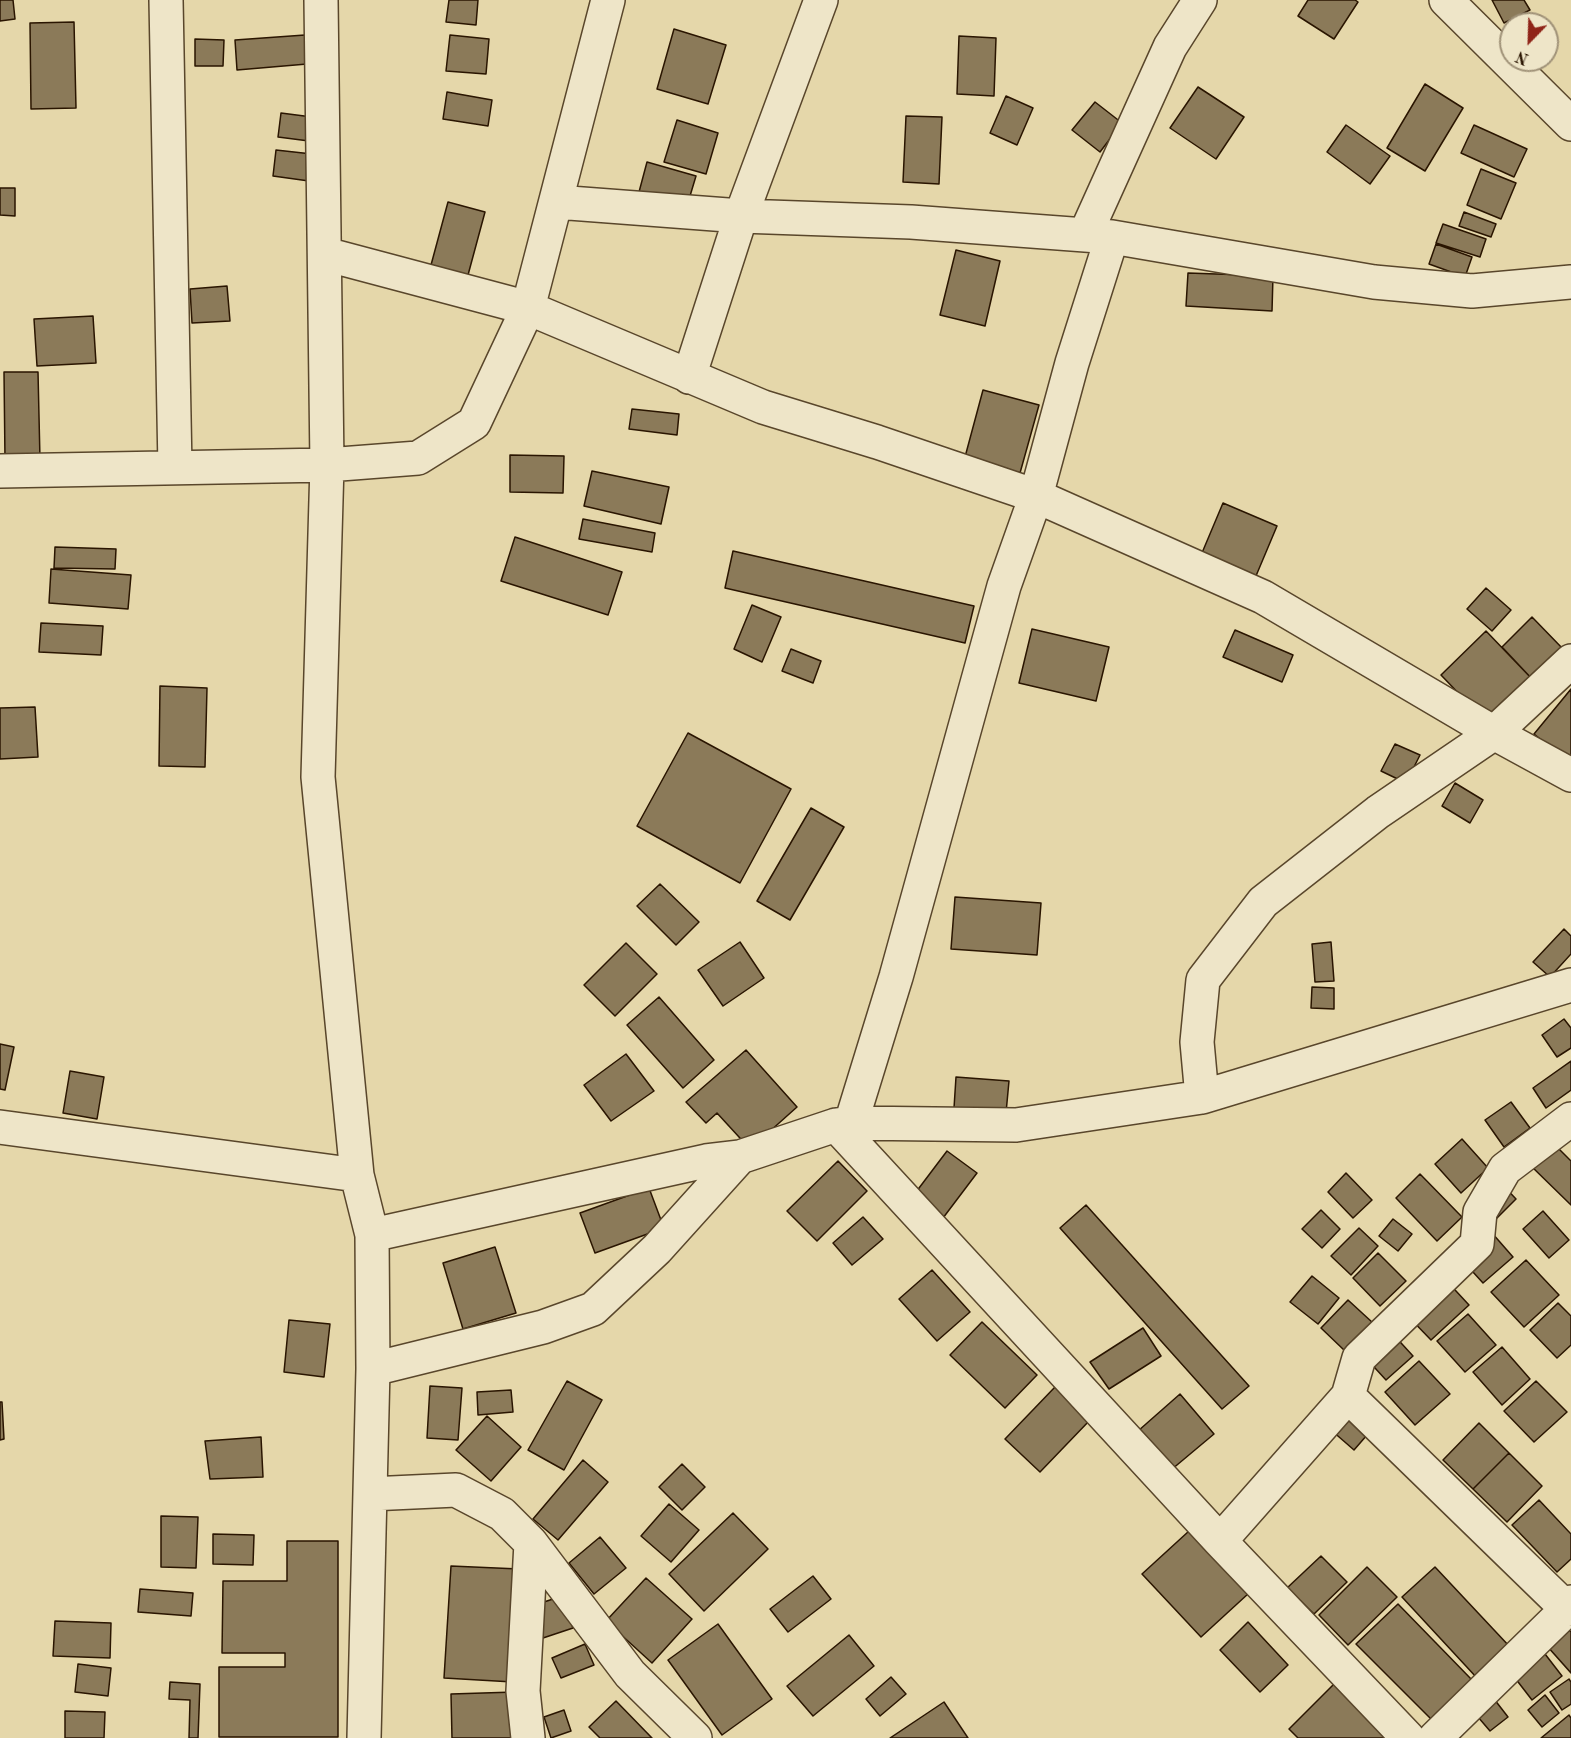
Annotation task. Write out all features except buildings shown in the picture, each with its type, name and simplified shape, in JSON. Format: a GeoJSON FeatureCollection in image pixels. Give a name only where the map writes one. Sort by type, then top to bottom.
{"type":"FeatureCollection","features":[{"type":"Feature","properties":{"kind":"street"},"geometry":{"type":"LineString","coordinates":[[166,0],[175,468]]}},
{"type":"Feature","properties":{"kind":"street"},"geometry":{"type":"LineString","coordinates":[[321,0],[327,465],[318,777],[357,1175],[372,1235],[373,1369],[364,1738]]}},
{"type":"Feature","properties":{"kind":"street"},"geometry":{"type":"LineString","coordinates":[[0,471],[327,465],[418,459],[474,423],[528,308],[608,0]]}},
{"type":"Feature","properties":{"kind":"street"},"geometry":{"type":"LineString","coordinates":[[689,377],[741,216],[821,0]]}},
{"type":"Feature","properties":{"kind":"street"},"geometry":{"type":"LineString","coordinates":[[843,1124],[896,977],[1004,586],[1036,496],[1072,363],[1098,236],[1170,47],[1200,0]]}},
{"type":"Feature","properties":{"kind":"street"},"geometry":{"type":"LineString","coordinates":[[1446,0],[1571,124]]}},
{"type":"Feature","properties":{"kind":"street"},"geometry":{"type":"LineString","coordinates":[[556,202],[741,216],[911,222],[1098,236],[1374,282],[1472,291],[1571,282]]}},
{"type":"Feature","properties":{"kind":"street"},"geometry":{"type":"LineString","coordinates":[[325,254],[528,308],[763,407],[877,442],[1036,496],[1263,597],[1494,733],[1571,775]]}},
{"type":"Feature","properties":{"kind":"street"},"geometry":{"type":"LineString","coordinates":[[1202,1097],[1197,1042],[1203,980],[1263,902],[1378,812],[1494,733],[1571,661]]}},
{"type":"Feature","properties":{"kind":"street"},"geometry":{"type":"LineString","coordinates":[[372,1235],[706,1161],[740,1157],[843,1124],[1016,1125],[1202,1097],[1571,985]]}},
{"type":"Feature","properties":{"kind":"street"},"geometry":{"type":"LineString","coordinates":[[1220,1541],[1348,1396],[1359,1358],[1477,1244],[1480,1212],[1505,1169],[1571,1119]]}},
{"type":"Feature","properties":{"kind":"street"},"geometry":{"type":"LineString","coordinates":[[843,1124],[1220,1541],[1408,1738]]}},
{"type":"Feature","properties":{"kind":"street"},"geometry":{"type":"LineString","coordinates":[[0,1127],[357,1175]]}},
{"type":"Feature","properties":{"kind":"street"},"geometry":{"type":"LineString","coordinates":[[373,1369],[543,1327],[593,1309],[657,1249],[740,1157]]}},
{"type":"Feature","properties":{"kind":"street"},"geometry":{"type":"LineString","coordinates":[[1348,1396],[1569,1606],[1435,1738]]}},
{"type":"Feature","properties":{"kind":"street"},"geometry":{"type":"LineString","coordinates":[[370,1494],[456,1490],[502,1514],[531,1543],[630,1674],[695,1738]]}},
{"type":"Feature","properties":{"kind":"street"},"geometry":{"type":"LineString","coordinates":[[528,1738],[523,1691],[531,1543]]}}]}
